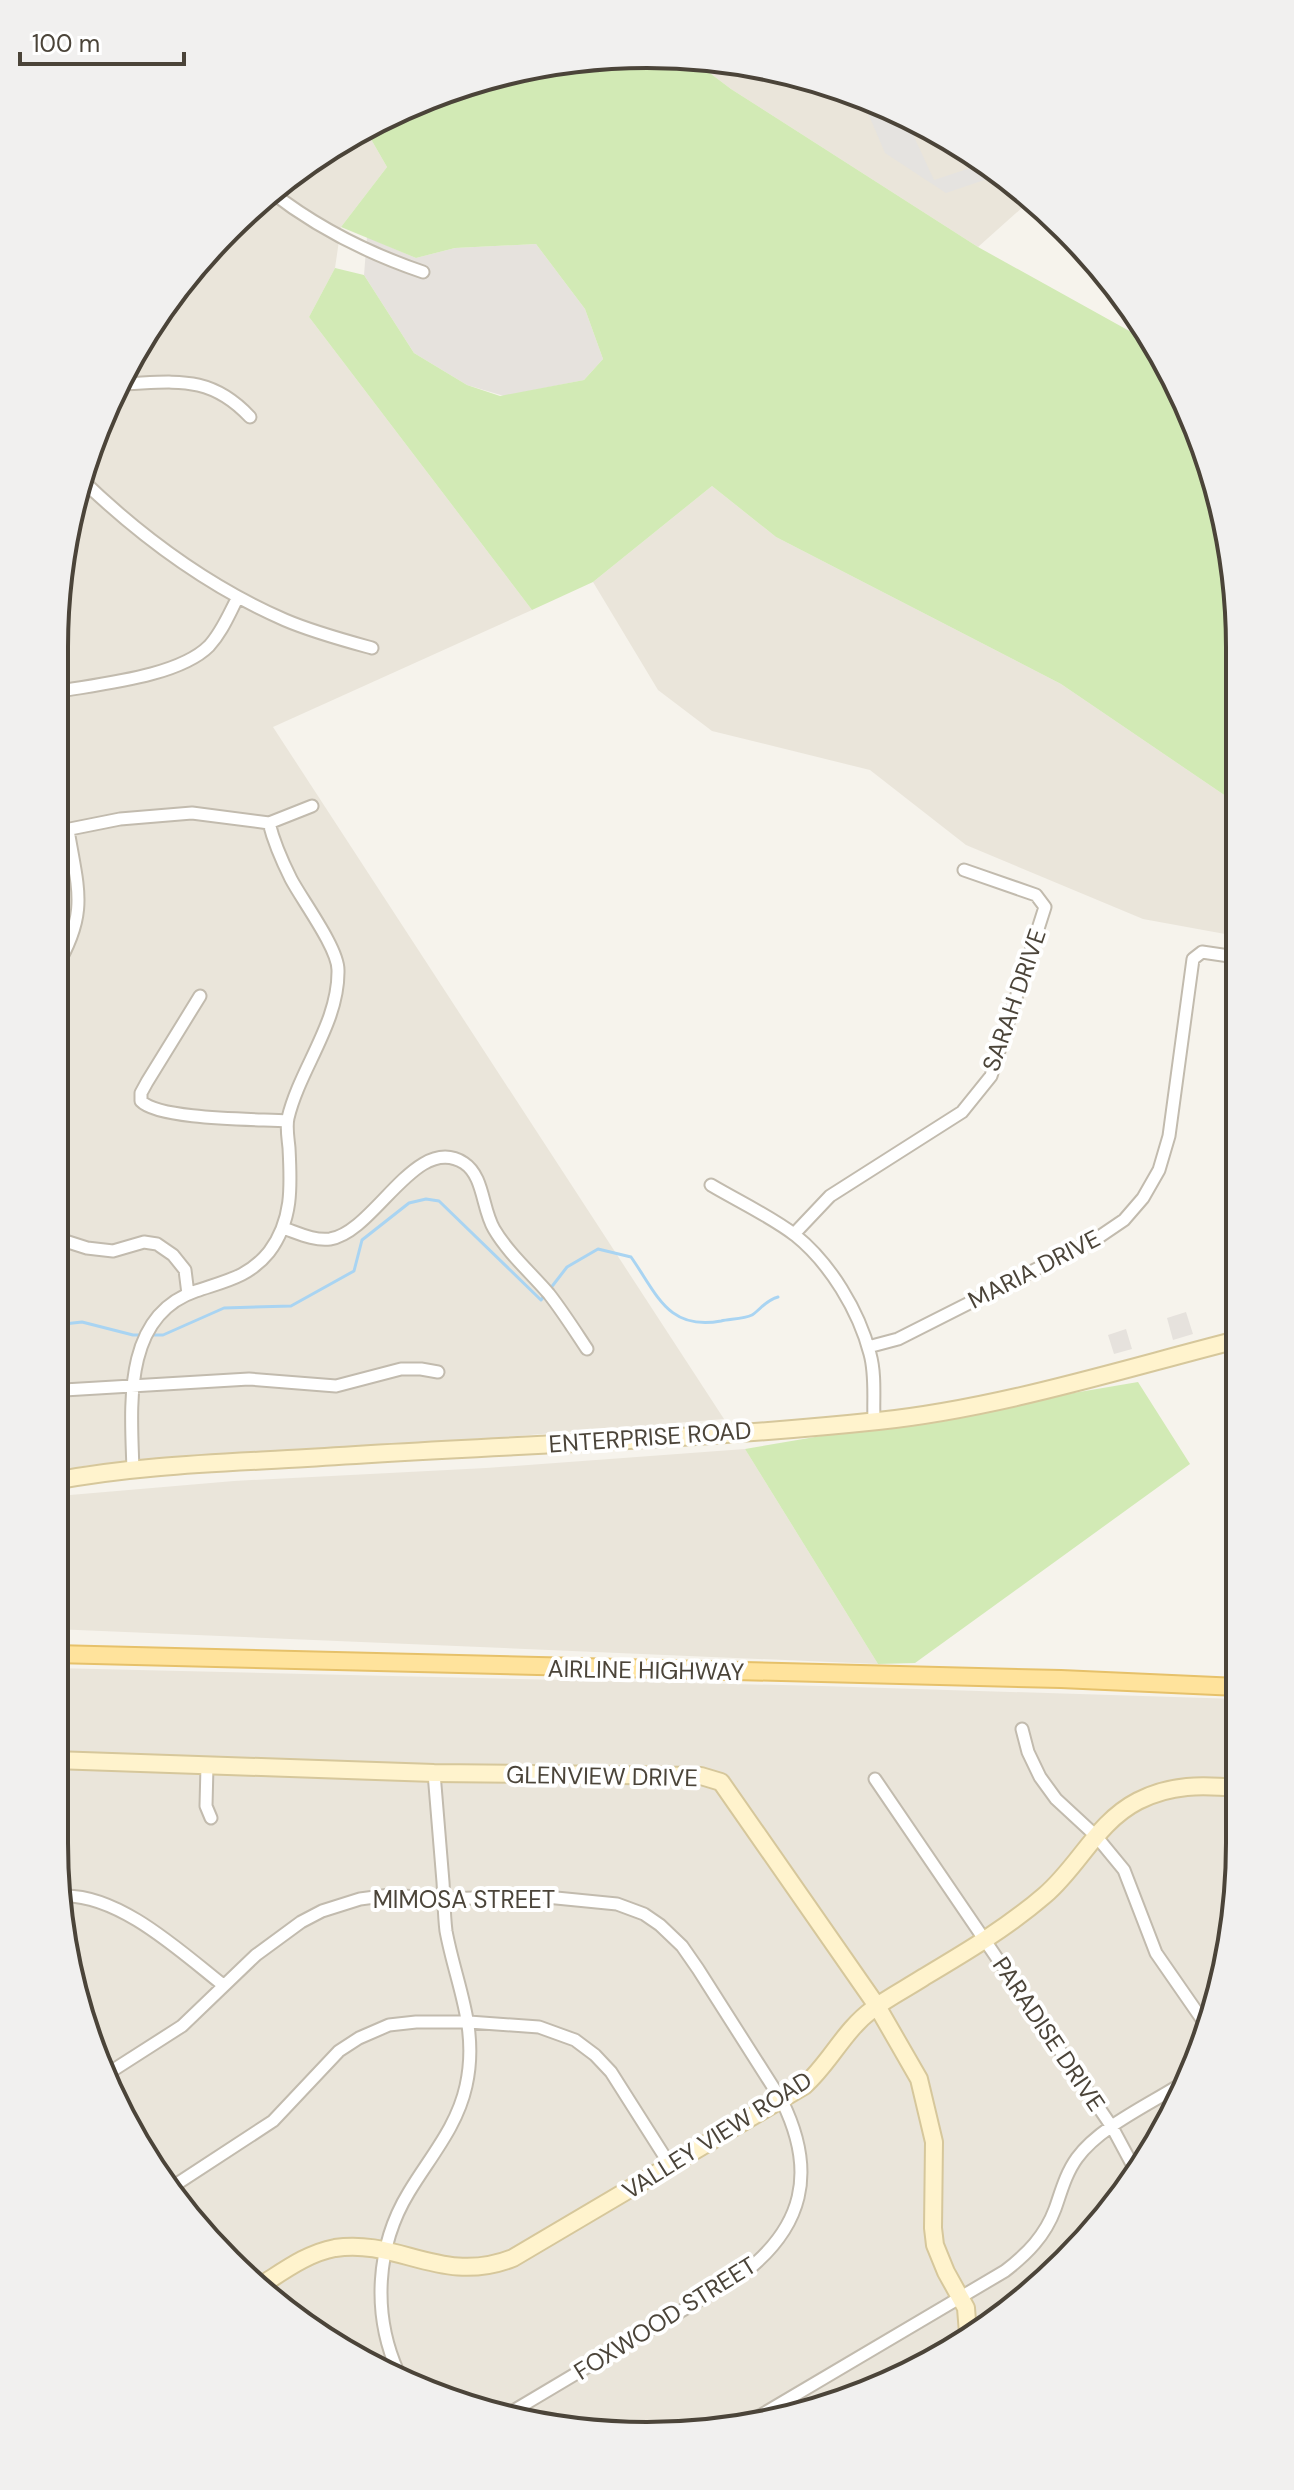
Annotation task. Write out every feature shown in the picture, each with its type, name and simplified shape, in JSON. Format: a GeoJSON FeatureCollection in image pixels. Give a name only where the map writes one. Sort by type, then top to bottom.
{"type":"FeatureCollection","features":[{"type":"Feature","properties":{"kind":"main road","name":"AIRLINE HIGHWAY"},"geometry":{"type":"LineString","coordinates":[[68,1654],[1061,1679],[1226,1686]]}},
{"type":"Feature","properties":{"kind":"street"},"geometry":{"type":"LineString","coordinates":[[281,199],[344,239],[387,260],[423,272]]}},
{"type":"Feature","properties":{"kind":"street"},"geometry":{"type":"LineString","coordinates":[[132,384],[205,385],[230,399],[250,417]]}},
{"type":"Feature","properties":{"kind":"street"},"geometry":{"type":"LineString","coordinates":[[91,489],[155,543],[238,597],[287,621],[372,648]]}},
{"type":"Feature","properties":{"kind":"street"},"geometry":{"type":"LineString","coordinates":[[68,689],[145,674],[192,658],[217,637],[238,597]]}},
{"type":"Feature","properties":{"kind":"street"},"geometry":{"type":"LineString","coordinates":[[68,830],[120,819],[192,813],[269,823],[312,806]]}},
{"type":"Feature","properties":{"kind":"street"},"geometry":{"type":"LineString","coordinates":[[133,1470],[134,1385],[138,1355],[146,1330],[165,1308],[188,1294],[248,1273],[271,1249],[288,1214],[291,1185],[287,1121],[307,1065],[334,1006],[339,967],[273,841],[269,823]]}},
{"type":"Feature","properties":{"kind":"street"},"geometry":{"type":"LineString","coordinates":[[68,862],[79,910],[74,935],[68,946]]}},
{"type":"Feature","properties":{"kind":"street","name":"SARAH DRIVE"},"geometry":{"type":"LineString","coordinates":[[794,1234],[830,1196],[962,1112],[991,1076],[1045,907],[1036,895],[964,870]]}},
{"type":"Feature","properties":{"kind":"street","name":"MARIA DRIVE"},"geometry":{"type":"LineString","coordinates":[[868,1347],[898,1339],[1096,1239],[1124,1220],[1143,1198],[1159,1170],[1169,1136],[1193,959],[1202,952],[1226,956]]}},
{"type":"Feature","properties":{"kind":"street"},"geometry":{"type":"LineString","coordinates":[[200,996],[147,1082],[141,1093],[141,1101],[165,1111],[197,1116],[287,1121]]}},
{"type":"Feature","properties":{"kind":"street"},"geometry":{"type":"LineString","coordinates":[[283,1228],[319,1239],[340,1237],[366,1218],[422,1162],[447,1157],[462,1161],[472,1169],[488,1217],[500,1238],[550,1296],[587,1349]]}},
{"type":"Feature","properties":{"kind":"street"},"geometry":{"type":"LineString","coordinates":[[711,1185],[794,1234],[835,1279],[871,1356],[874,1421]]}},
{"type":"Feature","properties":{"kind":"street"},"geometry":{"type":"LineString","coordinates":[[68,1242],[113,1251],[144,1242],[157,1244],[173,1255],[185,1270],[188,1294]]}},
{"type":"Feature","properties":{"kind":"street","name":"ENTERPRISE ROAD"},"geometry":{"type":"LineString","coordinates":[[68,1479],[133,1470],[874,1421],[971,1406],[1111,1374],[1226,1343]]}},
{"type":"Feature","properties":{"kind":"street"},"geometry":{"type":"LineString","coordinates":[[68,1390],[249,1379],[336,1386],[401,1369],[438,1372]]}},
{"type":"Feature","properties":{"kind":"street"},"geometry":{"type":"LineString","coordinates":[[1022,1729],[1028,1752],[1040,1777],[1068,1812],[1096,1836],[1124,1870],[1156,1953],[1199,2015]]}},
{"type":"Feature","properties":{"kind":"street","name":"GLENVIEW DRIVE"},"geometry":{"type":"LineString","coordinates":[[68,1761],[434,1773],[701,1776],[721,1782],[877,2006],[910,2059],[926,2103],[934,2142],[935,2245],[966,2308],[967,2325]]}},
{"type":"Feature","properties":{"kind":"street"},"geometry":{"type":"LineString","coordinates":[[207,1766],[206,1806],[211,1818]]}},
{"type":"Feature","properties":{"kind":"street"},"geometry":{"type":"LineString","coordinates":[[395,2364],[382,2314],[384,2252],[402,2204],[447,2133],[461,2102],[468,2072],[469,2022],[446,1928],[434,1773]]}},
{"type":"Feature","properties":{"kind":"street","name":"PARADISE DRIVE"},"geometry":{"type":"LineString","coordinates":[[875,1779],[1112,2127],[1130,2161]]}},
{"type":"Feature","properties":{"kind":"street","name":"VALLEY VIEW ROAD"},"geometry":{"type":"LineString","coordinates":[[268,2281],[320,2252],[348,2247],[456,2268],[498,2264],[536,2246],[782,2101],[814,2077],[853,2027],[877,2006],[986,1940],[1046,1894],[1078,1861],[1096,1836],[1124,1810],[1161,1791],[1187,1785],[1226,1787]]}},
{"type":"Feature","properties":{"kind":"street"},"geometry":{"type":"LineString","coordinates":[[71,1896],[79,1895],[123,1911],[223,1985]]}},
{"type":"Feature","properties":{"kind":"street","name":"MIMOSA STREET"},"geometry":{"type":"LineString","coordinates":[[114,2069],[182,2026],[256,1955],[301,1922],[322,1911],[360,1899],[390,1895],[444,1899],[536,1896],[617,1904],[644,1914],[660,1925],[682,1946],[782,2101]]}},
{"type":"Feature","properties":{"kind":"street"},"geometry":{"type":"LineString","coordinates":[[179,2183],[273,2121],[339,2051],[389,2025],[416,2022],[539,2027],[561,2033],[582,2044],[611,2072],[670,2165]]}},
{"type":"Feature","properties":{"kind":"street"},"geometry":{"type":"LineString","coordinates":[[773,2408],[1005,2271],[1035,2244],[1050,2220],[1077,2158],[1112,2127],[1170,2091]]}},
{"type":"Feature","properties":{"kind":"street","name":"FOXWOOD STREET"},"geometry":{"type":"LineString","coordinates":[[519,2407],[740,2276],[773,2249],[791,2219],[801,2171],[797,2136],[782,2101]]}},
{"type":"Feature","properties":{"kind":"shaded area"},"geometry":{"type":"Polygon","coordinates":[[[708,71],[797,88],[869,112],[969,166],[1023,207],[978,247],[708,71]]]}},
{"type":"Feature","properties":{"kind":"shaded area"},"geometry":{"type":"Polygon","coordinates":[[[867,111],[912,133],[934,180],[971,168],[987,179],[946,193],[885,153],[867,111]]]}},
{"type":"Feature","properties":{"kind":"shaded area"},"geometry":{"type":"Polygon","coordinates":[[[371,139],[387,167],[341,227],[335,268],[309,317],[532,610],[273,727],[724,1419],[346,1450],[89,1465],[68,1469],[68,647],[69,609],[79,534],[112,425],[146,357],[188,295],[212,265],[265,212],[325,166],[371,139]]]}},
{"type":"Feature","properties":{"kind":"shaded area"},"geometry":{"type":"Polygon","coordinates":[[[367,237],[416,258],[455,248],[536,244],[585,309],[603,359],[584,380],[504,396],[467,385],[414,353],[364,275],[367,237]]]}},
{"type":"Feature","properties":{"kind":"shaded area"},"geometry":{"type":"Polygon","coordinates":[[[712,486],[776,537],[1061,684],[1226,796],[1226,934],[1143,919],[966,845],[870,770],[712,731],[658,690],[593,582],[712,486]]]}},
{"type":"Feature","properties":{"kind":"shaded area"},"geometry":{"type":"Polygon","coordinates":[[[1186,1312],[1193,1334],[1173,1340],[1167,1318],[1186,1312]]]}},
{"type":"Feature","properties":{"kind":"shaded area"},"geometry":{"type":"Polygon","coordinates":[[[1126,1329],[1132,1349],[1114,1354],[1108,1335],[1126,1329]]]}},
{"type":"Feature","properties":{"kind":"shaded area"},"geometry":{"type":"Polygon","coordinates":[[[745,1449],[878,1664],[68,1630],[68,1496],[234,1481],[486,1468],[745,1449]]]}},
{"type":"Feature","properties":{"kind":"shaded area"},"geometry":{"type":"Polygon","coordinates":[[[68,1668],[1226,1699],[1225,1881],[1215,1956],[1195,2029],[1166,2099],[1128,2165],[1082,2225],[1029,2278],[969,2324],[936,2344],[869,2378],[833,2391],[760,2411],[723,2417],[685,2421],[609,2421],[534,2411],[497,2402],[425,2378],[391,2362],[325,2324],[295,2302],[265,2278],[212,2225],[166,2165],[128,2099],[112,2065],[88,1993],[79,1956],[69,1881],[68,1668]]]}},
{"type":"Feature","properties":{"kind":"green space"},"geometry":{"type":"Polygon","coordinates":[[[609,69],[708,71],[978,247],[1133,333],[1182,425],[1215,534],[1225,609],[1226,796],[1061,684],[776,537],[712,486],[593,582],[532,610],[309,317],[335,268],[364,275],[414,353],[467,385],[500,396],[584,380],[603,359],[585,309],[536,244],[455,248],[416,258],[341,227],[387,167],[371,139],[425,112],[497,88],[534,79],[609,69]]]}},
{"type":"Feature","properties":{"kind":"green space"},"geometry":{"type":"Polygon","coordinates":[[[1138,1382],[1190,1464],[915,1663],[878,1664],[745,1449],[1138,1382]]]}},
{"type":"Feature","properties":{"kind":"waterway"},"geometry":{"type":"LineString","coordinates":[[152,1335],[163,1335],[224,1308],[291,1306],[354,1271],[362,1240],[409,1203],[426,1199],[439,1201],[541,1300],[545,1295]]}},
{"type":"Feature","properties":{"kind":"waterway"},"geometry":{"type":"LineString","coordinates":[[550,1289],[567,1267],[598,1249],[631,1257],[666,1307],[688,1320],[703,1323],[745,1317],[778,1297]]}},
{"type":"Feature","properties":{"kind":"waterway"},"geometry":{"type":"LineString","coordinates":[[68,1324],[82,1322],[144,1335]]}}]}
